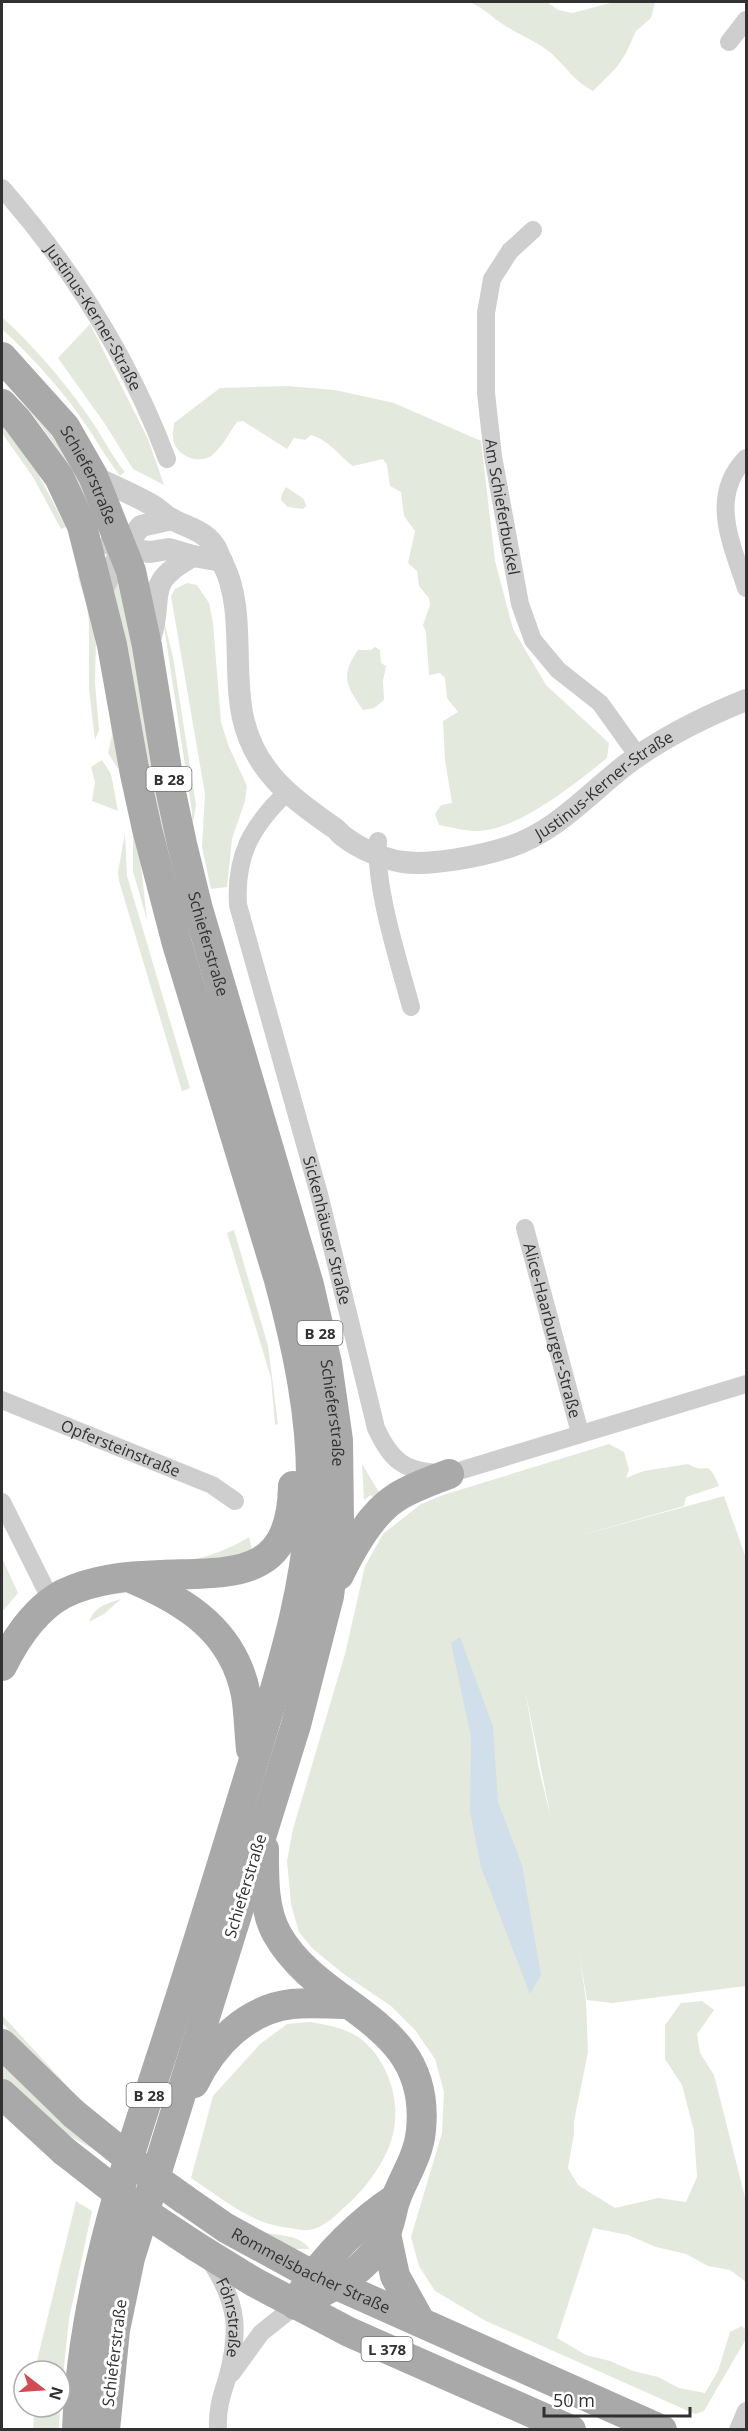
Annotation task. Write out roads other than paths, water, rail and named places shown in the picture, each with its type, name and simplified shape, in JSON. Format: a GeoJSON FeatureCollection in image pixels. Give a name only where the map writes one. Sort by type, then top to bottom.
{"type":"FeatureCollection","features":[{"type":"Feature","properties":{"kind":"main road","name":"Schieferstraße"},"geometry":{"type":"LineString","coordinates":[[2,357],[65,427],[93,476],[131,571],[147,646],[170,788],[195,898],[309,1285],[332,1389],[338,1440],[340,1493],[337,1545],[329,1596],[310,1674],[130,2258],[119,2304],[111,2356],[105,2430]]}},
{"type":"Feature","properties":{"kind":"main road","name":"Schieferstraße"},"geometry":{"type":"LineString","coordinates":[[2,404],[17,420],[58,477],[82,526],[112,645],[135,774],[177,944],[266,1231],[292,1328],[310,1434],[310,1513],[302,1572],[288,1641],[252,1766],[109,2221],[87,2322],[77,2430]]}},
{"type":"Feature","properties":{"kind":"main road"},"geometry":{"type":"LineString","coordinates":[[2,1666],[22,1632],[52,1602],[86,1585],[115,1578],[235,1572],[263,1560],[276,1548],[284,1536],[293,1494],[291,1422],[285,1369],[292,1328]]}},
{"type":"Feature","properties":{"kind":"main road"},"geometry":{"type":"LineString","coordinates":[[329,1596],[360,1539],[386,1506],[400,1495],[449,1474]]}},
{"type":"Feature","properties":{"kind":"main road"},"geometry":{"type":"LineString","coordinates":[[130,1578],[166,1593],[196,1613],[216,1632],[234,1658],[246,1693],[252,1766]]}},
{"type":"Feature","properties":{"kind":"main road"},"geometry":{"type":"LineString","coordinates":[[264,1825],[267,1900],[277,1935],[299,1961],[348,2004],[364,2013],[396,2043],[411,2069],[419,2090],[422,2107],[417,2152],[396,2198],[386,2234],[368,2260],[325,2280]]}},
{"type":"Feature","properties":{"kind":"main road"},"geometry":{"type":"LineString","coordinates":[[164,2148],[201,2069],[242,2023],[263,2011],[290,2004],[348,2004]]}},
{"type":"Feature","properties":{"kind":"main road","name":"Rommelsbacher Straße"},"geometry":{"type":"LineString","coordinates":[[2,2044],[74,2114],[142,2169],[244,2238],[325,2280],[662,2430]]}},
{"type":"Feature","properties":{"kind":"main road","name":"Rommelsbacher Straße"},"geometry":{"type":"LineString","coordinates":[[2,2094],[64,2151],[132,2204],[203,2251],[296,2305],[349,2332],[571,2430]]}},
{"type":"Feature","properties":{"kind":"main road"},"geometry":{"type":"LineString","coordinates":[[296,2305],[325,2280],[370,2214],[396,2198]]}},
{"type":"Feature","properties":{"kind":"main road"},"geometry":{"type":"LineString","coordinates":[[386,2234],[395,2276],[420,2321]]}},
{"type":"Feature","properties":{"kind":"street"},"geometry":{"type":"LineString","coordinates":[[729,42],[747,20]]}},
{"type":"Feature","properties":{"kind":"street","name":"Justinus-Kerner-Straße"},"geometry":{"type":"LineString","coordinates":[[2,188],[57,257],[91,308],[126,370],[157,434],[166,459]]}},
{"type":"Feature","properties":{"kind":"street","name":"Am Schieferbuckel"},"geometry":{"type":"LineString","coordinates":[[533,230],[510,251],[492,279],[486,313],[486,393],[493,456],[520,604],[533,640],[558,670],[600,703],[638,756]]}},
{"type":"Feature","properties":{"kind":"street"},"geometry":{"type":"LineString","coordinates":[[747,458],[739,465],[728,488],[724,506],[726,526],[747,588]]}},
{"type":"Feature","properties":{"kind":"street","name":"Justinus-Kerner-Straße"},"geometry":{"type":"LineString","coordinates":[[93,476],[154,506],[172,519],[203,534],[216,546],[228,570],[233,594],[243,718],[248,735],[264,765],[286,793],[320,820],[334,827],[353,830],[378,848],[443,852],[457,857],[492,852],[530,839],[552,826],[638,756],[675,733],[747,700]]}},
{"type":"Feature","properties":{"kind":"street"},"geometry":{"type":"LineString","coordinates":[[100,595],[122,549],[141,526],[172,519]]}},
{"type":"Feature","properties":{"kind":"street"},"geometry":{"type":"LineString","coordinates":[[82,526],[100,540],[122,549],[150,552],[169,549],[222,561]]}},
{"type":"Feature","properties":{"kind":"street"},"geometry":{"type":"LineString","coordinates":[[147,646],[155,623],[155,602],[160,582],[168,572],[193,556]]}},
{"type":"Feature","properties":{"kind":"street","name":"Sickenhäuser Straße"},"geometry":{"type":"LineString","coordinates":[[286,793],[255,828],[240,862],[236,881],[238,905],[319,1194],[376,1428],[385,1447],[407,1468],[420,1472],[449,1474],[747,1384]]}},
{"type":"Feature","properties":{"kind":"street"},"geometry":{"type":"LineString","coordinates":[[378,848],[386,911],[411,1007]]}},
{"type":"Feature","properties":{"kind":"street","name":"Alice-Haarburger-Straße"},"geometry":{"type":"LineString","coordinates":[[525,1228],[580,1433]]}},
{"type":"Feature","properties":{"kind":"street","name":"Opfersteinstraße"},"geometry":{"type":"LineString","coordinates":[[2,1400],[212,1485],[235,1501]]}},
{"type":"Feature","properties":{"kind":"street"},"geometry":{"type":"LineString","coordinates":[[2,1502],[52,1602]]}},
{"type":"Feature","properties":{"kind":"street","name":"Föhrstraße"},"geometry":{"type":"LineString","coordinates":[[203,2251],[229,2292],[236,2329],[231,2361],[217,2413],[218,2430]]}},
{"type":"Feature","properties":{"kind":"street","name":"Föhrstraße"},"geometry":{"type":"LineString","coordinates":[[225,2383],[261,2333],[296,2305]]}},
{"type":"Feature","properties":{"kind":"street"},"geometry":{"type":"LineString","coordinates":[[738,2430],[747,2411]]}}]}
